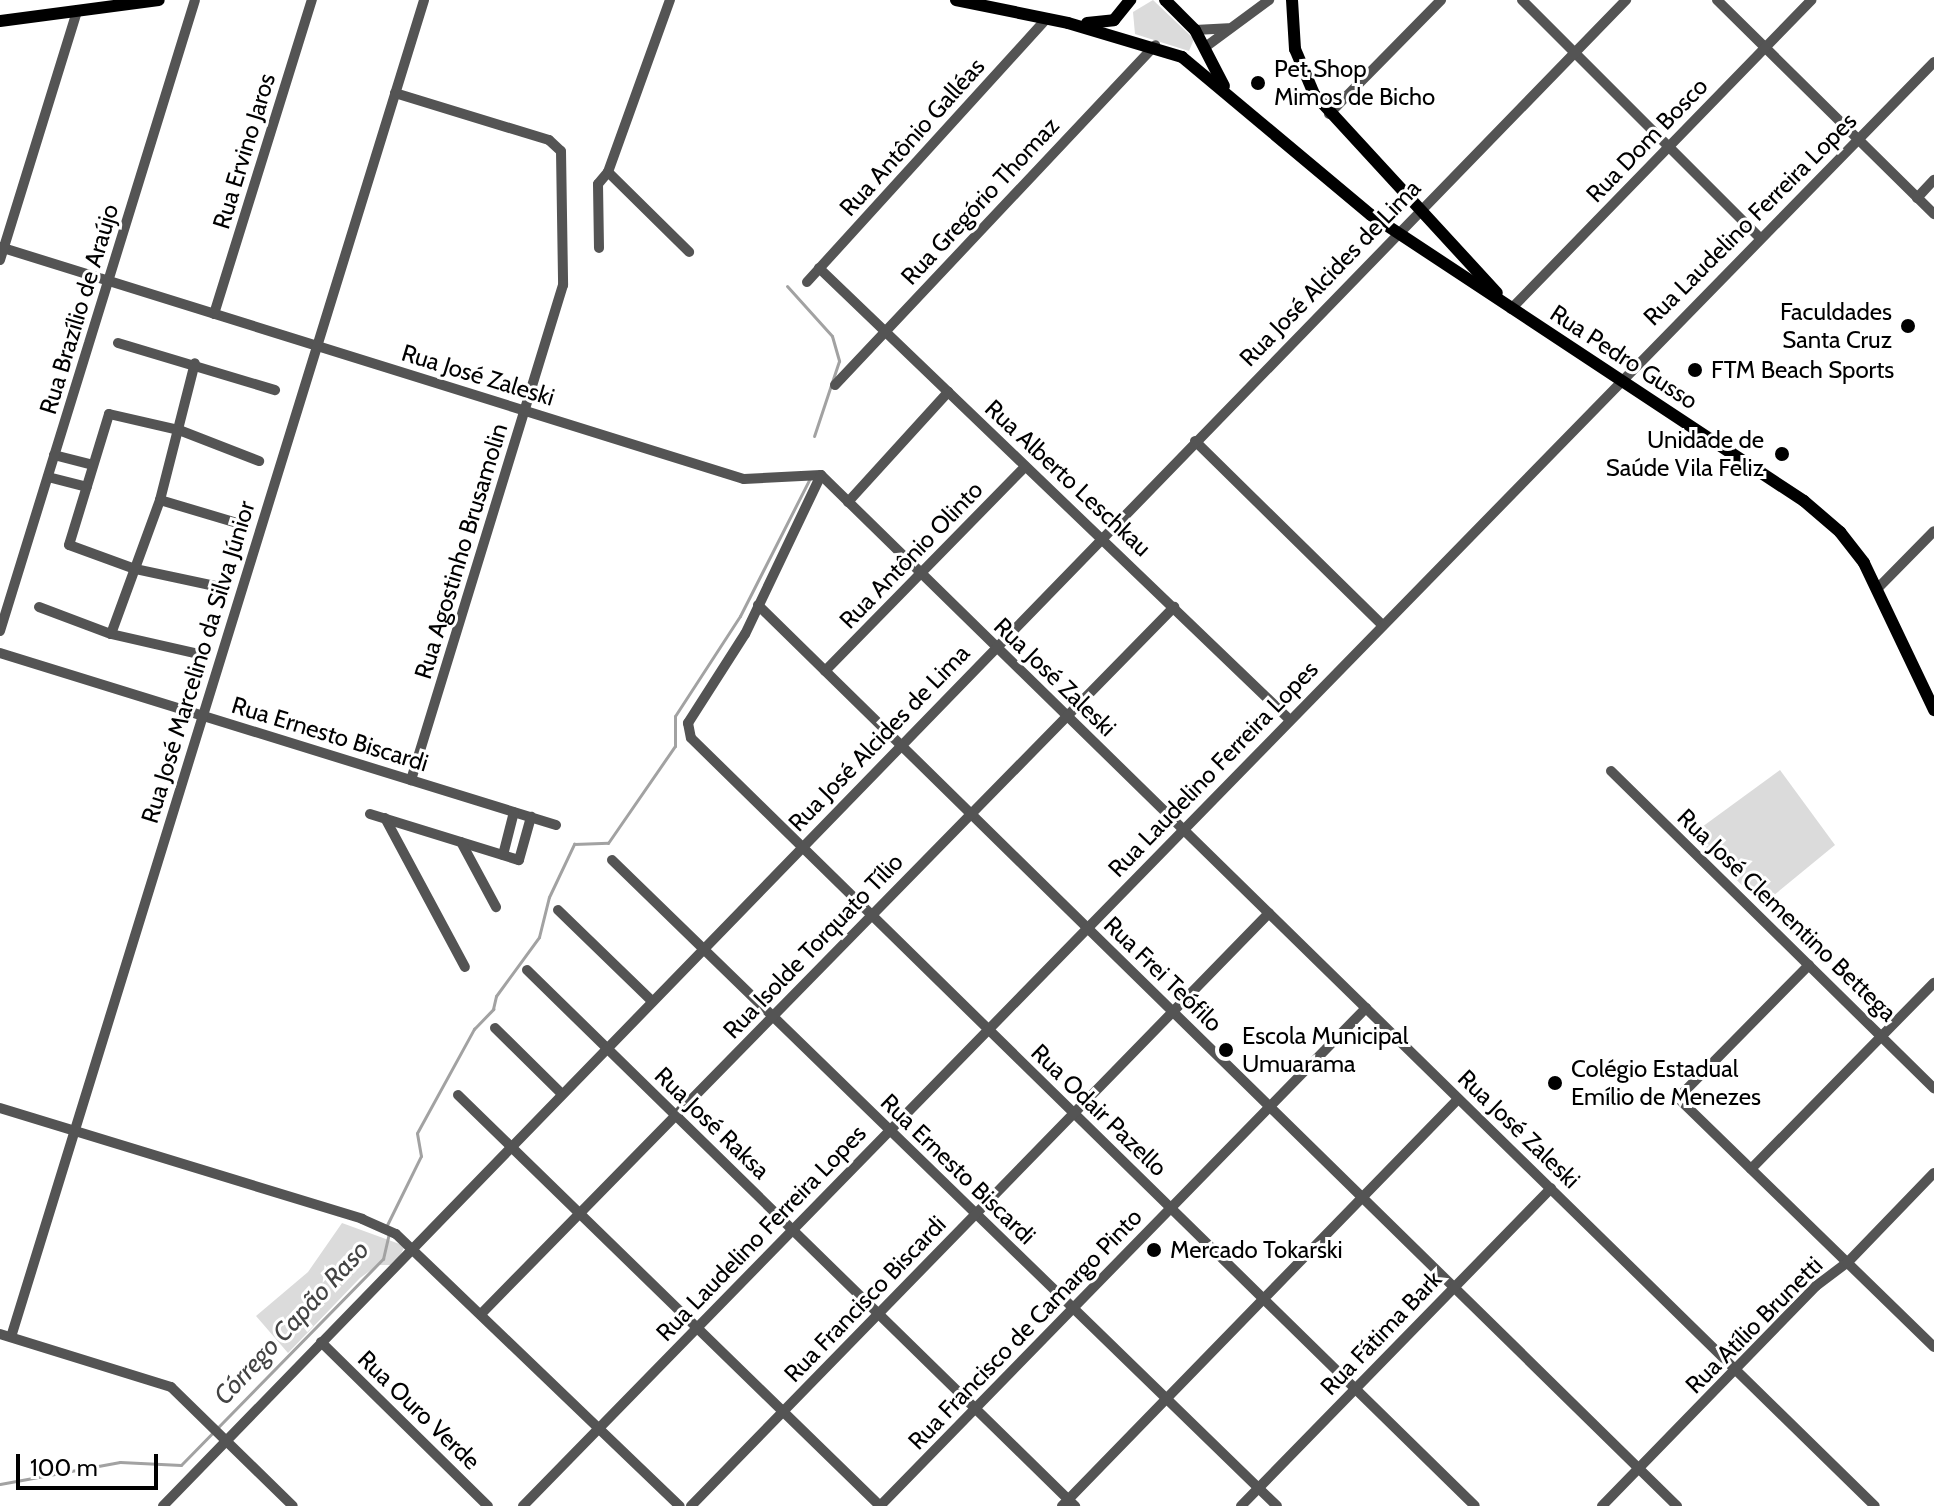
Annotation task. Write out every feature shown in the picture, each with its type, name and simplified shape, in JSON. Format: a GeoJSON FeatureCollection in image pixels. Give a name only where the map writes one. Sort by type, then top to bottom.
{"type":"FeatureCollection","features":[{"type":"Feature","properties":{"kind":"main road"},"geometry":{"type":"LineString","coordinates":[[0,21],[159,0]]}},
{"type":"Feature","properties":{"kind":"main road","name":"Rua Pedro Gusso"},"geometry":{"type":"LineString","coordinates":[[956,0],[1047,18],[1155,45],[1189,62],[1228,92],[1317,175],[1396,233],[1817,511],[1856,551],[1934,710]]}},
{"type":"Feature","properties":{"kind":"main road"},"geometry":{"type":"LineString","coordinates":[[1124,37],[1121,13],[1130,0]]}},
{"type":"Feature","properties":{"kind":"main road","name":"Rua Pedro Gusso"},"geometry":{"type":"LineString","coordinates":[[1165,0],[1195,30],[1228,92]]}},
{"type":"Feature","properties":{"kind":"main road"},"geometry":{"type":"LineString","coordinates":[[1292,0],[1299,64],[1329,114],[1511,309]]}},
{"type":"Feature","properties":{"kind":"main road","name":"Rua Pedro Gusso"},"geometry":{"type":"LineString","coordinates":[[1068,23],[1110,23],[1121,13]]}},
{"type":"Feature","properties":{"kind":"main road"},"geometry":{"type":"LineString","coordinates":[[1189,62],[1204,48]]}},
{"type":"Feature","properties":{"kind":"street","name":"Rua Brazílio de Araújo"},"geometry":{"type":"LineString","coordinates":[[0,631],[195,0]]}},
{"type":"Feature","properties":{"kind":"street","name":"Rua Ervino Jaros"},"geometry":{"type":"LineString","coordinates":[[214,314],[312,0]]}},
{"type":"Feature","properties":{"kind":"street","name":"Rua José Marcelino da Silva Júnior"},"geometry":{"type":"LineString","coordinates":[[5,1336],[203,716],[424,0]]}},
{"type":"Feature","properties":{"kind":"street"},"geometry":{"type":"LineString","coordinates":[[599,248],[598,184],[608,172],[670,0]]}},
{"type":"Feature","properties":{"kind":"street"},"geometry":{"type":"LineString","coordinates":[[1204,48],[1269,0]]}},
{"type":"Feature","properties":{"kind":"street"},"geometry":{"type":"LineString","coordinates":[[1329,114],[1441,0]]}},
{"type":"Feature","properties":{"kind":"street"},"geometry":{"type":"LineString","coordinates":[[1522,0],[1760,238]]}},
{"type":"Feature","properties":{"kind":"street","name":"Rua José Alcides de Lima"},"geometry":{"type":"LineString","coordinates":[[163,1506],[223,1438],[414,1247],[1396,233],[1626,0]]}},
{"type":"Feature","properties":{"kind":"street"},"geometry":{"type":"LineString","coordinates":[[1717,0],[1934,214]]}},
{"type":"Feature","properties":{"kind":"street","name":"Rua Dom Bosco"},"geometry":{"type":"LineString","coordinates":[[1511,309],[1811,0]]}},
{"type":"Feature","properties":{"kind":"street"},"geometry":{"type":"LineString","coordinates":[[1,252],[77,11]]}},
{"type":"Feature","properties":{"kind":"street","name":"Rua Antônio Galléas"},"geometry":{"type":"LineString","coordinates":[[807,282],[1047,18]]}},
{"type":"Feature","properties":{"kind":"street"},"geometry":{"type":"LineString","coordinates":[[1195,30],[1230,28]]}},
{"type":"Feature","properties":{"kind":"street","name":"Rua Gregório Thomaz"},"geometry":{"type":"LineString","coordinates":[[835,385],[1155,45]]}},
{"type":"Feature","properties":{"kind":"street","name":"Rua Laudelino Ferreira Lopes"},"geometry":{"type":"LineString","coordinates":[[523,1506],[1619,380],[1934,62]]}},
{"type":"Feature","properties":{"kind":"street","name":"Rua Agostinho Brusamolin"},"geometry":{"type":"LineString","coordinates":[[395,93],[557,144],[563,285],[411,780]]}},
{"type":"Feature","properties":{"kind":"street"},"geometry":{"type":"LineString","coordinates":[[608,172],[689,252]]}},
{"type":"Feature","properties":{"kind":"street"},"geometry":{"type":"LineString","coordinates":[[1917,198],[1934,180]]}},
{"type":"Feature","properties":{"kind":"street","name":"Rua José Zaleski"},"geometry":{"type":"LineString","coordinates":[[1,252],[108,281],[750,481],[821,475],[1875,1506]]}},
{"type":"Feature","properties":{"kind":"street","name":"Rua Alberto Leschkau"},"geometry":{"type":"LineString","coordinates":[[819,268],[1289,719]]}},
{"type":"Feature","properties":{"kind":"street"},"geometry":{"type":"LineString","coordinates":[[118,343],[195,363],[275,390]]}},
{"type":"Feature","properties":{"kind":"street"},"geometry":{"type":"LineString","coordinates":[[111,634],[160,500],[195,363]]}},
{"type":"Feature","properties":{"kind":"street"},"geometry":{"type":"LineString","coordinates":[[848,502],[948,392]]}},
{"type":"Feature","properties":{"kind":"street"},"geometry":{"type":"LineString","coordinates":[[215,586],[135,569],[69,545],[109,414],[179,430],[259,461]]}},
{"type":"Feature","properties":{"kind":"street"},"geometry":{"type":"LineString","coordinates":[[1195,441],[1381,624]]}},
{"type":"Feature","properties":{"kind":"street"},"geometry":{"type":"LineString","coordinates":[[54,455],[93,465]]}},
{"type":"Feature","properties":{"kind":"street","name":"Rua Antônio Olinto"},"geometry":{"type":"LineString","coordinates":[[825,671],[1025,467]]}},
{"type":"Feature","properties":{"kind":"street"},"geometry":{"type":"LineString","coordinates":[[758,605],[821,475]]}},
{"type":"Feature","properties":{"kind":"street"},"geometry":{"type":"LineString","coordinates":[[48,477],[87,487]]}},
{"type":"Feature","properties":{"kind":"street"},"geometry":{"type":"LineString","coordinates":[[160,500],[234,522]]}},
{"type":"Feature","properties":{"kind":"street"},"geometry":{"type":"LineString","coordinates":[[1877,589],[1934,531]]}},
{"type":"Feature","properties":{"kind":"street","name":"Rua Frei Teófilo"},"geometry":{"type":"LineString","coordinates":[[758,605],[1677,1506]]}},
{"type":"Feature","properties":{"kind":"street","name":"Rua Odair Pazello"},"geometry":{"type":"LineString","coordinates":[[758,605],[745,634],[688,723],[694,742],[1475,1506]]}},
{"type":"Feature","properties":{"kind":"street"},"geometry":{"type":"LineString","coordinates":[[39,607],[111,634],[194,653]]}},
{"type":"Feature","properties":{"kind":"street","name":"Rua Isolde Torquato Tílio"},"geometry":{"type":"LineString","coordinates":[[482,1313],[1174,607]]}},
{"type":"Feature","properties":{"kind":"street","name":"Rua Ernesto Biscardi"},"geometry":{"type":"LineString","coordinates":[[0,653],[556,825]]}},
{"type":"Feature","properties":{"kind":"street","name":"Rua José Clementino Bettega"},"geometry":{"type":"LineString","coordinates":[[1611,771],[1934,1088]]}},
{"type":"Feature","properties":{"kind":"street"},"geometry":{"type":"LineString","coordinates":[[503,855],[514,812]]}},
{"type":"Feature","properties":{"kind":"street"},"geometry":{"type":"LineString","coordinates":[[370,814],[519,860],[531,817]]}},
{"type":"Feature","properties":{"kind":"street"},"geometry":{"type":"LineString","coordinates":[[385,818],[465,967]]}},
{"type":"Feature","properties":{"kind":"street"},"geometry":{"type":"LineString","coordinates":[[461,842],[496,907]]}},
{"type":"Feature","properties":{"kind":"street","name":"Rua Ernesto Biscardi"},"geometry":{"type":"LineString","coordinates":[[612,860],[1277,1506]]}},
{"type":"Feature","properties":{"kind":"street"},"geometry":{"type":"LineString","coordinates":[[558,910],[652,1001]]}},
{"type":"Feature","properties":{"kind":"street","name":"Rua Francisco Biscardi"},"geometry":{"type":"LineString","coordinates":[[691,1506],[1269,913]]}},
{"type":"Feature","properties":{"kind":"street"},"geometry":{"type":"LineString","coordinates":[[1809,965],[1678,1098],[1934,1347]]}},
{"type":"Feature","properties":{"kind":"street","name":"Rua José Raksa"},"geometry":{"type":"LineString","coordinates":[[527,970],[1068,1504]]}},
{"type":"Feature","properties":{"kind":"street"},"geometry":{"type":"LineString","coordinates":[[1751,1169],[1934,983]]}},
{"type":"Feature","properties":{"kind":"street","name":"Rua Francisco de Camargo Pinto"},"geometry":{"type":"LineString","coordinates":[[880,1506],[1366,1008]]}},
{"type":"Feature","properties":{"kind":"street"},"geometry":{"type":"LineString","coordinates":[[495,1028],[562,1094]]}},
{"type":"Feature","properties":{"kind":"street"},"geometry":{"type":"LineString","coordinates":[[458,1095],[880,1506]]}},
{"type":"Feature","properties":{"kind":"street"},"geometry":{"type":"LineString","coordinates":[[1068,1504],[1458,1099]]}},
{"type":"Feature","properties":{"kind":"street"},"geometry":{"type":"LineString","coordinates":[[0,1108],[376,1224],[396,1234],[414,1247],[680,1506]]}},
{"type":"Feature","properties":{"kind":"street","name":"Rua Atílio Brunetti"},"geometry":{"type":"LineString","coordinates":[[1602,1506],[1816,1286],[1847,1263],[1934,1173]]}},
{"type":"Feature","properties":{"kind":"street","name":"Rua Fátima Bark"},"geometry":{"type":"LineString","coordinates":[[1241,1506],[1551,1188]]}},
{"type":"Feature","properties":{"kind":"street"},"geometry":{"type":"LineString","coordinates":[[5,1336],[171,1387],[293,1506]]}},
{"type":"Feature","properties":{"kind":"street","name":"Rua Ouro Verde"},"geometry":{"type":"LineString","coordinates":[[321,1342],[488,1506]]}},
{"type":"Feature","properties":{"kind":"shaded area"},"geometry":{"type":"Polygon","coordinates":[[[1153,0],[1194,39],[1189,51],[1135,34],[1133,12],[1153,0]]]}},
{"type":"Feature","properties":{"kind":"shaded area"},"geometry":{"type":"Polygon","coordinates":[[[1780,770],[1835,845],[1762,905],[1691,835],[1780,770]]]}},
{"type":"Feature","properties":{"kind":"shaded area"},"geometry":{"type":"Polygon","coordinates":[[[342,1223],[405,1246],[395,1265],[378,1265],[360,1278],[288,1353],[256,1316],[308,1272],[342,1223]]]}},
{"type":"Feature","properties":{"kind":"waterway","name":"Córrego Capão Raso"},"geometry":{"type":"LineString","coordinates":[[787,286],[832,336],[839,361],[814,436]]}},
{"type":"Feature","properties":{"kind":"waterway","name":"Córrego Capão Raso"},"geometry":{"type":"LineString","coordinates":[[386,1227],[421,1156],[417,1133],[474,1029],[493,1009],[496,996],[539,937],[549,897],[574,844],[608,843],[675,746],[675,716],[740,616],[809,480]]}},
{"type":"Feature","properties":{"kind":"waterway","name":"Córrego Capão Raso"},"geometry":{"type":"LineString","coordinates":[[0,1484],[120,1462],[181,1465],[383,1259],[389,1234]]}},
{"type":"Feature","properties":{"kind":"place","name":"Pet Shop Mimos de Bicho"},"geometry":{"type":"Point","coordinates":[1258,83]}},
{"type":"Feature","properties":{"kind":"place","name":"Faculdades Santa Cruz"},"geometry":{"type":"Point","coordinates":[1908,326]}},
{"type":"Feature","properties":{"kind":"place","name":"FTM Beach Sports"},"geometry":{"type":"Point","coordinates":[1695,370]}},
{"type":"Feature","properties":{"kind":"place","name":"Unidade de Saúde Vila Feliz"},"geometry":{"type":"Point","coordinates":[1782,454]}},
{"type":"Feature","properties":{"kind":"place","name":"Escola Municipal Umuarama"},"geometry":{"type":"Point","coordinates":[1226,1050]}},
{"type":"Feature","properties":{"kind":"place","name":"Colégio Estadual Emílio de Menezes"},"geometry":{"type":"Point","coordinates":[1555,1083]}},
{"type":"Feature","properties":{"kind":"place","name":"Mercado Tokarski"},"geometry":{"type":"Point","coordinates":[1154,1250]}}]}
